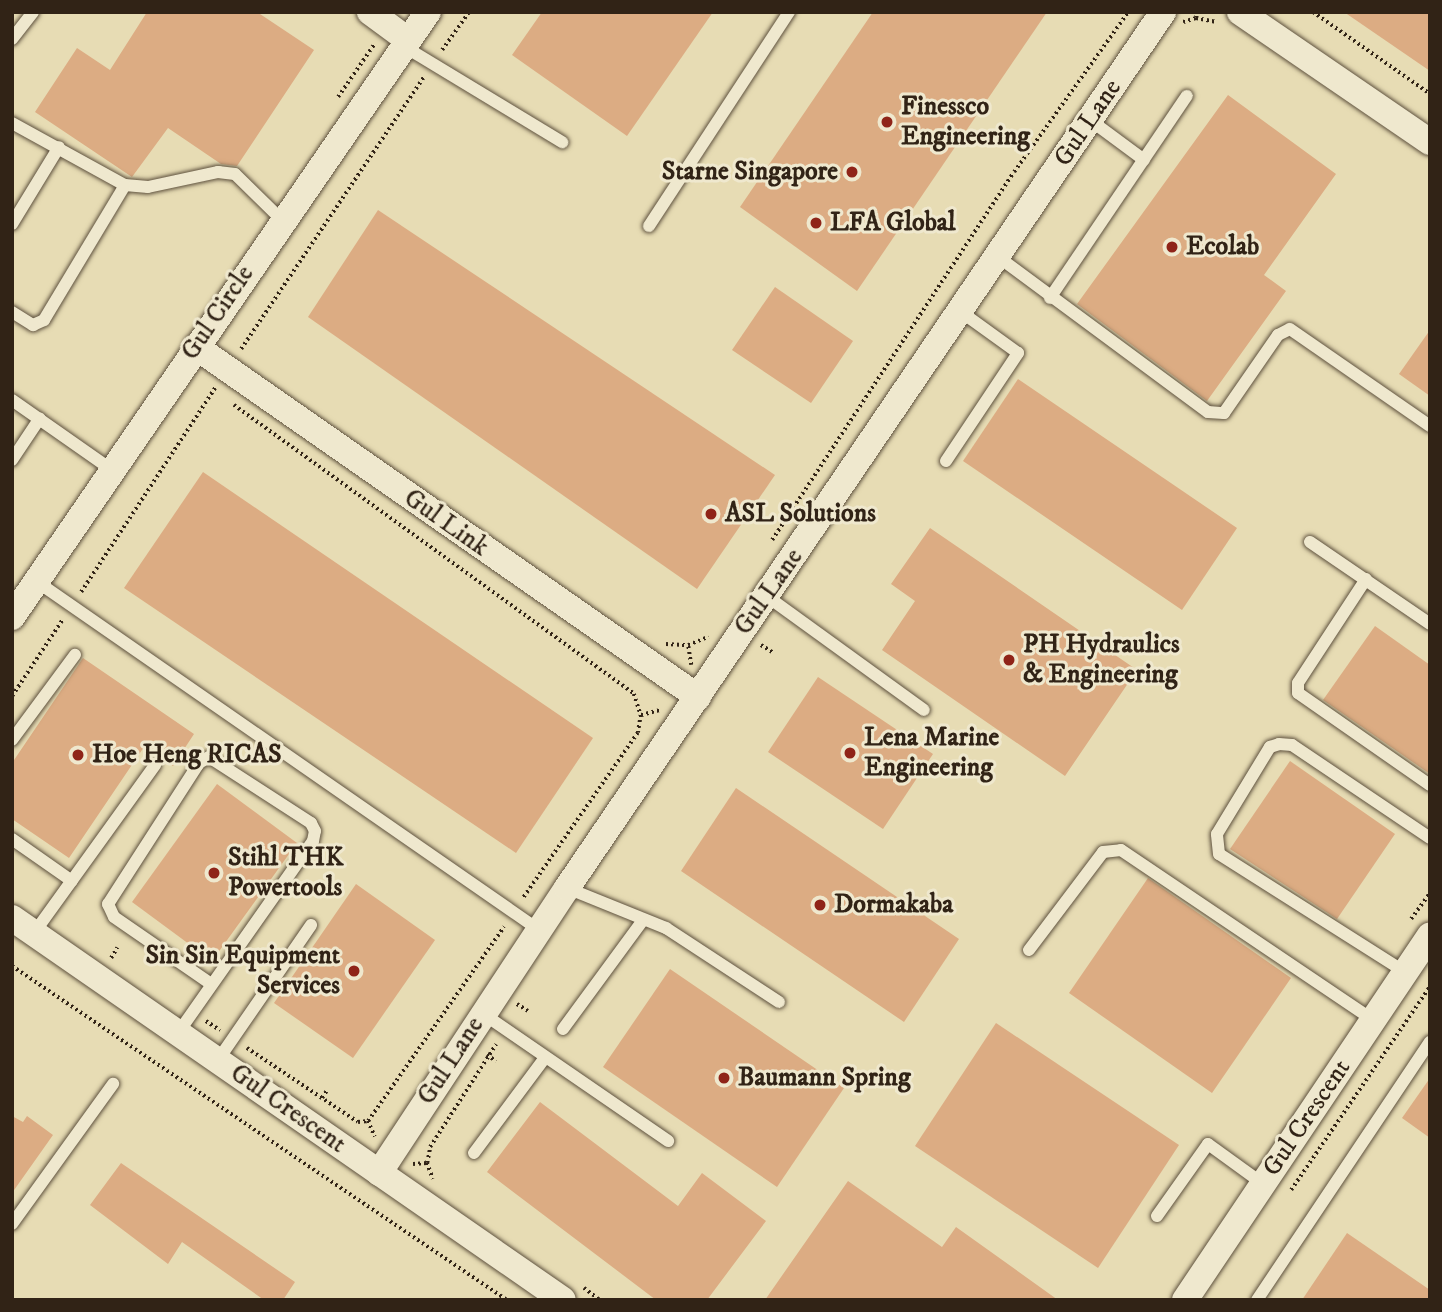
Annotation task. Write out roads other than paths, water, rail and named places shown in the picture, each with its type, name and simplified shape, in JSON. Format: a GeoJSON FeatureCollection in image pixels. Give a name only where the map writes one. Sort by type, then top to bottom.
{"type":"FeatureCollection","features":[{"type":"Feature","properties":{"kind":"street"},"geometry":{"type":"LineString","coordinates":[[370,12],[406,43]]}},
{"type":"Feature","properties":{"kind":"street","name":"Gul Circle"},"geometry":{"type":"LineString","coordinates":[[12,617],[282,219],[428,12]]}},
{"type":"Feature","properties":{"kind":"street","name":"Gul Lane"},"geometry":{"type":"LineString","coordinates":[[379,1173],[482,1013],[567,888],[689,691],[765,595],[1163,12]]}},
{"type":"Feature","properties":{"kind":"street"},"geometry":{"type":"LineString","coordinates":[[1240,12],[1430,142]]}},
{"type":"Feature","properties":{"kind":"street","name":"Gul Link"},"geometry":{"type":"LineString","coordinates":[[195,347],[689,691]]}},
{"type":"Feature","properties":{"kind":"street","name":"Gul Crescent"},"geometry":{"type":"LineString","coordinates":[[12,918],[185,1022],[225,1050],[379,1173],[564,1300]]}},
{"type":"Feature","properties":{"kind":"street","name":"Gul Crescent"},"geometry":{"type":"LineString","coordinates":[[1185,1300],[1430,936]]}},
{"type":"Feature","properties":{"kind":"lane"},"geometry":{"type":"LineString","coordinates":[[12,39],[33,12]]}},
{"type":"Feature","properties":{"kind":"lane"},"geometry":{"type":"LineString","coordinates":[[649,226],[789,12]]}},
{"type":"Feature","properties":{"kind":"lane"},"geometry":{"type":"LineString","coordinates":[[406,43],[562,142]]}},
{"type":"Feature","properties":{"kind":"lane"},"geometry":{"type":"LineString","coordinates":[[1050,298],[1187,96]]}},
{"type":"Feature","properties":{"kind":"lane"},"geometry":{"type":"LineString","coordinates":[[1090,120],[1144,160]]}},
{"type":"Feature","properties":{"kind":"lane"},"geometry":{"type":"LineString","coordinates":[[12,122],[125,185],[148,187],[218,172],[235,174],[282,219]]}},
{"type":"Feature","properties":{"kind":"lane"},"geometry":{"type":"LineString","coordinates":[[12,224],[59,147]]}},
{"type":"Feature","properties":{"kind":"lane"},"geometry":{"type":"LineString","coordinates":[[12,312],[33,325],[44,320],[125,185]]}},
{"type":"Feature","properties":{"kind":"lane"},"geometry":{"type":"LineString","coordinates":[[998,256],[1050,298],[1208,412],[1224,413],[1278,335],[1290,329],[1430,426]]}},
{"type":"Feature","properties":{"kind":"lane"},"geometry":{"type":"LineString","coordinates":[[946,461],[1018,353],[960,311]]}},
{"type":"Feature","properties":{"kind":"lane"},"geometry":{"type":"LineString","coordinates":[[12,400],[111,470]]}},
{"type":"Feature","properties":{"kind":"lane"},"geometry":{"type":"LineString","coordinates":[[12,460],[40,418]]}},
{"type":"Feature","properties":{"kind":"lane"},"geometry":{"type":"LineString","coordinates":[[1310,542],[1430,624]]}},
{"type":"Feature","properties":{"kind":"lane"},"geometry":{"type":"LineString","coordinates":[[1366,579],[1298,683],[1298,693],[1430,785]]}},
{"type":"Feature","properties":{"kind":"lane"},"geometry":{"type":"LineString","coordinates":[[36,581],[539,930]]}},
{"type":"Feature","properties":{"kind":"lane"},"geometry":{"type":"LineString","coordinates":[[765,595],[925,710]]}},
{"type":"Feature","properties":{"kind":"lane"},"geometry":{"type":"LineString","coordinates":[[12,740],[75,656]]}},
{"type":"Feature","properties":{"kind":"lane"},"geometry":{"type":"LineString","coordinates":[[1405,972],[1219,854],[1217,834],[1270,747],[1279,744],[1292,745],[1430,838]]}},
{"type":"Feature","properties":{"kind":"lane"},"geometry":{"type":"LineString","coordinates":[[185,1022],[313,841],[315,831],[311,823],[209,757],[199,763],[108,904],[114,917],[211,984]]}},
{"type":"Feature","properties":{"kind":"lane"},"geometry":{"type":"LineString","coordinates":[[34,933],[155,765]]}},
{"type":"Feature","properties":{"kind":"lane"},"geometry":{"type":"LineString","coordinates":[[12,839],[72,881]]}},
{"type":"Feature","properties":{"kind":"lane"},"geometry":{"type":"LineString","coordinates":[[1030,950],[1102,852],[1121,850],[1373,1020]]}},
{"type":"Feature","properties":{"kind":"lane"},"geometry":{"type":"LineString","coordinates":[[567,888],[666,928],[779,1002]]}},
{"type":"Feature","properties":{"kind":"lane"},"geometry":{"type":"LineString","coordinates":[[563,1029],[643,920]]}},
{"type":"Feature","properties":{"kind":"lane"},"geometry":{"type":"LineString","coordinates":[[225,1050],[311,925]]}},
{"type":"Feature","properties":{"kind":"lane"},"geometry":{"type":"LineString","coordinates":[[482,1013],[544,1059],[668,1141]]}},
{"type":"Feature","properties":{"kind":"lane"},"geometry":{"type":"LineString","coordinates":[[1257,1300],[1430,1042]]}},
{"type":"Feature","properties":{"kind":"lane"},"geometry":{"type":"LineString","coordinates":[[474,1153],[544,1059]]}},
{"type":"Feature","properties":{"kind":"lane"},"geometry":{"type":"LineString","coordinates":[[12,1224],[113,1084]]}},
{"type":"Feature","properties":{"kind":"lane"},"geometry":{"type":"LineString","coordinates":[[1157,1216],[1208,1144],[1263,1184]]}},
{"type":"Feature","properties":{"kind":"place","name":"Finessco Engineering"},"geometry":{"type":"Point","coordinates":[887,122]}},
{"type":"Feature","properties":{"kind":"place","name":"Starne Singapore"},"geometry":{"type":"Point","coordinates":[852,172]}},
{"type":"Feature","properties":{"kind":"place","name":"LFA Global"},"geometry":{"type":"Point","coordinates":[816,223]}},
{"type":"Feature","properties":{"kind":"place","name":"Ecolab"},"geometry":{"type":"Point","coordinates":[1172,247]}},
{"type":"Feature","properties":{"kind":"place","name":"ASL Solutions"},"geometry":{"type":"Point","coordinates":[711,514]}},
{"type":"Feature","properties":{"kind":"place","name":"PH Hydraulics & Engineering"},"geometry":{"type":"Point","coordinates":[1009,660]}},
{"type":"Feature","properties":{"kind":"place","name":"Lena Marine Engineering"},"geometry":{"type":"Point","coordinates":[850,753]}},
{"type":"Feature","properties":{"kind":"place","name":"Hoe Heng RICAS"},"geometry":{"type":"Point","coordinates":[78,755]}},
{"type":"Feature","properties":{"kind":"place","name":"Stihl THK Powertools"},"geometry":{"type":"Point","coordinates":[214,873]}},
{"type":"Feature","properties":{"kind":"place","name":"Dormakaba"},"geometry":{"type":"Point","coordinates":[820,905]}},
{"type":"Feature","properties":{"kind":"place","name":"Sin Sin Equipment Services"},"geometry":{"type":"Point","coordinates":[354,971]}},
{"type":"Feature","properties":{"kind":"place","name":"Baumann Spring"},"geometry":{"type":"Point","coordinates":[724,1078]}}]}
